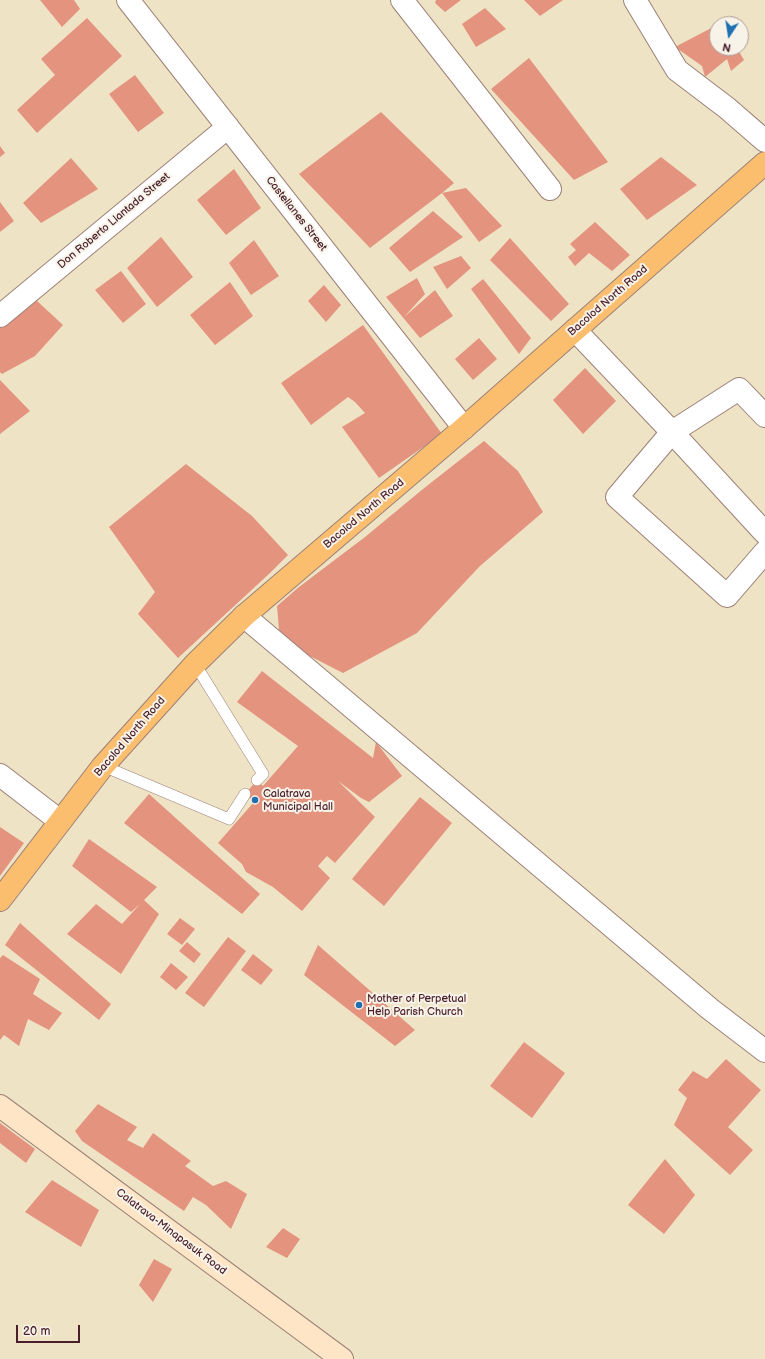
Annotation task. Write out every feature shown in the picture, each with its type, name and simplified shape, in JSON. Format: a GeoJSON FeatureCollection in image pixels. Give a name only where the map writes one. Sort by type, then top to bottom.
{"type":"FeatureCollection","features":[{"type":"Feature","properties":{"kind":"highway","name":"Bacolod North Road"},"geometry":{"type":"LineString","coordinates":[[0,900],[103,766],[195,664],[244,616],[464,428],[765,163]]}},
{"type":"Feature","properties":{"kind":"main road","name":"Calatrava-Minapasuk Road"},"geometry":{"type":"LineString","coordinates":[[0,1106],[342,1359]]}},
{"type":"Feature","properties":{"kind":"street","name":"Castellanes Street"},"geometry":{"type":"LineString","coordinates":[[128,0],[464,428]]}},
{"type":"Feature","properties":{"kind":"street"},"geometry":{"type":"LineString","coordinates":[[402,0],[550,189]]}},
{"type":"Feature","properties":{"kind":"street"},"geometry":{"type":"LineString","coordinates":[[635,0],[677,70],[727,108],[765,141]]}},
{"type":"Feature","properties":{"kind":"street","name":"Don Roberto Llantada Street"},"geometry":{"type":"LineString","coordinates":[[0,316],[228,127]]}},
{"type":"Feature","properties":{"kind":"street"},"geometry":{"type":"LineString","coordinates":[[574,330],[672,432],[765,533]]}},
{"type":"Feature","properties":{"kind":"street"},"geometry":{"type":"LineString","coordinates":[[765,416],[739,389],[672,432],[617,497],[727,596],[765,552]]}},
{"type":"Feature","properties":{"kind":"street"},"geometry":{"type":"LineString","coordinates":[[244,616],[710,1010],[765,1051]]}},
{"type":"Feature","properties":{"kind":"street"},"geometry":{"type":"LineString","coordinates":[[0,774],[60,821]]}},
{"type":"Feature","properties":{"kind":"lane"},"geometry":{"type":"LineString","coordinates":[[195,664],[263,774],[257,780]]}},
{"type":"Feature","properties":{"kind":"lane"},"geometry":{"type":"LineString","coordinates":[[103,766],[229,819],[245,794]]}},
{"type":"Feature","properties":{"kind":"building"},"geometry":{"type":"Polygon","coordinates":[[[40,0],[74,0],[80,9],[62,27],[40,0]]]}},
{"type":"Feature","properties":{"kind":"building"},"geometry":{"type":"Polygon","coordinates":[[[436,0],[461,0],[445,12],[435,3],[436,0]]]}},
{"type":"Feature","properties":{"kind":"building"},"geometry":{"type":"Polygon","coordinates":[[[524,0],[563,0],[540,16],[524,0]]]}},
{"type":"Feature","properties":{"kind":"building"},"geometry":{"type":"Polygon","coordinates":[[[485,8],[506,29],[476,47],[462,24],[485,8]]]}},
{"type":"Feature","properties":{"kind":"building"},"geometry":{"type":"Polygon","coordinates":[[[87,18],[122,56],[37,133],[17,110],[55,75],[41,59],[87,18]]]}},
{"type":"Feature","properties":{"kind":"building"},"geometry":{"type":"Polygon","coordinates":[[[709,29],[709,56],[742,56],[744,60],[731,71],[727,59],[705,77],[702,66],[675,47],[709,29]]]}},
{"type":"Feature","properties":{"kind":"building"},"geometry":{"type":"Polygon","coordinates":[[[529,58],[608,162],[574,180],[491,89],[529,58]]]}},
{"type":"Feature","properties":{"kind":"building"},"geometry":{"type":"Polygon","coordinates":[[[135,75],[164,113],[138,132],[109,94],[135,75]]]}},
{"type":"Feature","properties":{"kind":"building"},"geometry":{"type":"Polygon","coordinates":[[[381,112],[454,183],[370,248],[299,174],[381,112]]]}},
{"type":"Feature","properties":{"kind":"building"},"geometry":{"type":"Polygon","coordinates":[[[0,146],[5,153],[0,157],[0,146]]]}},
{"type":"Feature","properties":{"kind":"building"},"geometry":{"type":"Polygon","coordinates":[[[661,157],[697,185],[647,220],[620,189],[661,157]]]}},
{"type":"Feature","properties":{"kind":"building"},"geometry":{"type":"Polygon","coordinates":[[[71,158],[98,189],[41,223],[23,203],[71,158]]]}},
{"type":"Feature","properties":{"kind":"building"},"geometry":{"type":"Polygon","coordinates":[[[234,169],[261,208],[226,235],[197,200],[234,169]]]}},
{"type":"Feature","properties":{"kind":"building"},"geometry":{"type":"Polygon","coordinates":[[[466,188],[502,226],[479,242],[442,193],[466,188]]]}},
{"type":"Feature","properties":{"kind":"building"},"geometry":{"type":"Polygon","coordinates":[[[0,202],[14,221],[0,232],[0,202]]]}},
{"type":"Feature","properties":{"kind":"building"},"geometry":{"type":"Polygon","coordinates":[[[433,211],[463,237],[410,272],[389,248],[433,211]]]}},
{"type":"Feature","properties":{"kind":"building"},"geometry":{"type":"Polygon","coordinates":[[[595,222],[630,255],[612,271],[589,253],[575,266],[568,257],[576,250],[570,244],[595,222]]]}},
{"type":"Feature","properties":{"kind":"building"},"geometry":{"type":"Polygon","coordinates":[[[161,237],[193,277],[157,307],[127,268],[161,237]]]}},
{"type":"Feature","properties":{"kind":"building"},"geometry":{"type":"Polygon","coordinates":[[[510,238],[569,304],[551,321],[490,260],[510,238]]]}},
{"type":"Feature","properties":{"kind":"building"},"geometry":{"type":"Polygon","coordinates":[[[254,240],[279,276],[251,295],[229,263],[254,240]]]}},
{"type":"Feature","properties":{"kind":"building"},"geometry":{"type":"Polygon","coordinates":[[[461,256],[471,268],[447,289],[433,267],[461,256]]]}},
{"type":"Feature","properties":{"kind":"building"},"geometry":{"type":"Polygon","coordinates":[[[121,271],[146,304],[123,323],[95,290],[121,271]]]}},
{"type":"Feature","properties":{"kind":"building"},"geometry":{"type":"Polygon","coordinates":[[[417,278],[425,294],[404,317],[435,290],[453,316],[420,338],[386,297],[417,278]]]}},
{"type":"Feature","properties":{"kind":"building"},"geometry":{"type":"Polygon","coordinates":[[[483,279],[531,338],[519,354],[471,289],[483,279]]]}},
{"type":"Feature","properties":{"kind":"building"},"geometry":{"type":"Polygon","coordinates":[[[230,282],[253,316],[215,345],[190,315],[230,282]]]}},
{"type":"Feature","properties":{"kind":"building"},"geometry":{"type":"Polygon","coordinates":[[[324,285],[341,305],[326,322],[308,301],[324,285]]]}},
{"type":"Feature","properties":{"kind":"building"},"geometry":{"type":"Polygon","coordinates":[[[36,300],[63,325],[35,356],[2,374],[0,372],[0,326],[36,300]]]}},
{"type":"Feature","properties":{"kind":"building"},"geometry":{"type":"Polygon","coordinates":[[[363,325],[442,434],[379,478],[342,427],[365,413],[355,402],[348,397],[311,425],[281,383],[363,325]]]}},
{"type":"Feature","properties":{"kind":"building"},"geometry":{"type":"Polygon","coordinates":[[[479,338],[497,359],[473,380],[455,359],[479,338]]]}},
{"type":"Feature","properties":{"kind":"building"},"geometry":{"type":"Polygon","coordinates":[[[585,368],[616,401],[583,434],[553,400],[585,368]]]}},
{"type":"Feature","properties":{"kind":"building"},"geometry":{"type":"Polygon","coordinates":[[[0,380],[30,411],[0,434],[0,380]]]}},
{"type":"Feature","properties":{"kind":"building"},"geometry":{"type":"Polygon","coordinates":[[[484,441],[518,471],[543,512],[480,566],[417,633],[343,673],[302,652],[279,630],[277,606],[484,441]]]}},
{"type":"Feature","properties":{"kind":"building"},"geometry":{"type":"Polygon","coordinates":[[[186,464],[252,516],[288,555],[178,658],[138,614],[155,592],[109,527],[186,464]]]}},
{"type":"Feature","properties":{"kind":"building"},"geometry":{"type":"Polygon","coordinates":[[[262,671],[373,758],[376,742],[402,776],[369,802],[338,781],[375,817],[335,863],[327,856],[318,866],[330,878],[302,911],[273,887],[246,872],[242,864],[218,843],[254,802],[245,794],[257,780],[263,786],[298,746],[237,702],[262,671]]]}},
{"type":"Feature","properties":{"kind":"building"},"geometry":{"type":"Polygon","coordinates":[[[149,794],[260,894],[242,914],[124,823],[149,794]]]}},
{"type":"Feature","properties":{"kind":"building"},"geometry":{"type":"Polygon","coordinates":[[[420,797],[452,823],[384,906],[352,879],[420,797]]]}},
{"type":"Feature","properties":{"kind":"building"},"geometry":{"type":"Polygon","coordinates":[[[0,827],[24,843],[0,876],[0,827]]]}},
{"type":"Feature","properties":{"kind":"building"},"geometry":{"type":"Polygon","coordinates":[[[89,839],[157,887],[144,900],[159,914],[121,974],[67,934],[96,904],[122,924],[140,904],[131,912],[72,866],[89,839]]]}},
{"type":"Feature","properties":{"kind":"building"},"geometry":{"type":"Polygon","coordinates":[[[180,918],[195,929],[182,945],[167,934],[180,918]]]}},
{"type":"Feature","properties":{"kind":"building"},"geometry":{"type":"Polygon","coordinates":[[[20,923],[111,1004],[99,1020],[5,945],[20,923]]]}},
{"type":"Feature","properties":{"kind":"building"},"geometry":{"type":"Polygon","coordinates":[[[228,937],[246,951],[204,1007],[185,993],[228,937]]]}},
{"type":"Feature","properties":{"kind":"building"},"geometry":{"type":"Polygon","coordinates":[[[187,942],[201,954],[194,963],[179,951],[187,942]]]}},
{"type":"Feature","properties":{"kind":"building"},"geometry":{"type":"Polygon","coordinates":[[[318,945],[415,1030],[395,1046],[304,975],[318,945]]]}},
{"type":"Feature","properties":{"kind":"building"},"geometry":{"type":"Polygon","coordinates":[[[253,954],[273,970],[261,985],[241,970],[253,954]]]}},
{"type":"Feature","properties":{"kind":"building"},"geometry":{"type":"Polygon","coordinates":[[[3,955],[40,979],[33,994],[62,1013],[49,1030],[28,1019],[19,1046],[4,1035],[0,1040],[0,958],[3,955]]]}},
{"type":"Feature","properties":{"kind":"building"},"geometry":{"type":"Polygon","coordinates":[[[171,963],[188,977],[176,990],[160,977],[171,963]]]}},
{"type":"Feature","properties":{"kind":"building"},"geometry":{"type":"Polygon","coordinates":[[[524,1042],[565,1073],[532,1118],[490,1086],[524,1042]]]}},
{"type":"Feature","properties":{"kind":"building"},"geometry":{"type":"Polygon","coordinates":[[[726,1059],[761,1090],[728,1127],[753,1150],[730,1175],[674,1125],[687,1098],[678,1090],[693,1071],[707,1079],[726,1059]]]}},
{"type":"Feature","properties":{"kind":"building"},"geometry":{"type":"Polygon","coordinates":[[[98,1104],[137,1127],[127,1140],[143,1148],[153,1133],[191,1161],[185,1166],[213,1186],[226,1181],[247,1194],[231,1229],[206,1205],[193,1197],[184,1211],[82,1141],[75,1131],[98,1104]]]}},
{"type":"Feature","properties":{"kind":"building"},"geometry":{"type":"Polygon","coordinates":[[[0,1123],[35,1149],[26,1163],[0,1143],[0,1123]]]}},
{"type":"Feature","properties":{"kind":"building"},"geometry":{"type":"Polygon","coordinates":[[[665,1159],[695,1195],[664,1234],[628,1205],[665,1159]]]}},
{"type":"Feature","properties":{"kind":"building"},"geometry":{"type":"Polygon","coordinates":[[[52,1180],[99,1210],[81,1247],[25,1212],[52,1180]]]}},
{"type":"Feature","properties":{"kind":"building"},"geometry":{"type":"Polygon","coordinates":[[[283,1228],[300,1239],[287,1258],[266,1247],[283,1228]]]}},
{"type":"Feature","properties":{"kind":"building"},"geometry":{"type":"Polygon","coordinates":[[[154,1259],[172,1269],[153,1302],[139,1285],[154,1259]]]}},
{"type":"Feature","properties":{"kind":"place","name":"Calatrava Municipal Hall"},"geometry":{"type":"Point","coordinates":[255,800]}},
{"type":"Feature","properties":{"kind":"place","name":"Mother of Perpetual Help Parish Church"},"geometry":{"type":"Point","coordinates":[359,1005]}}]}
